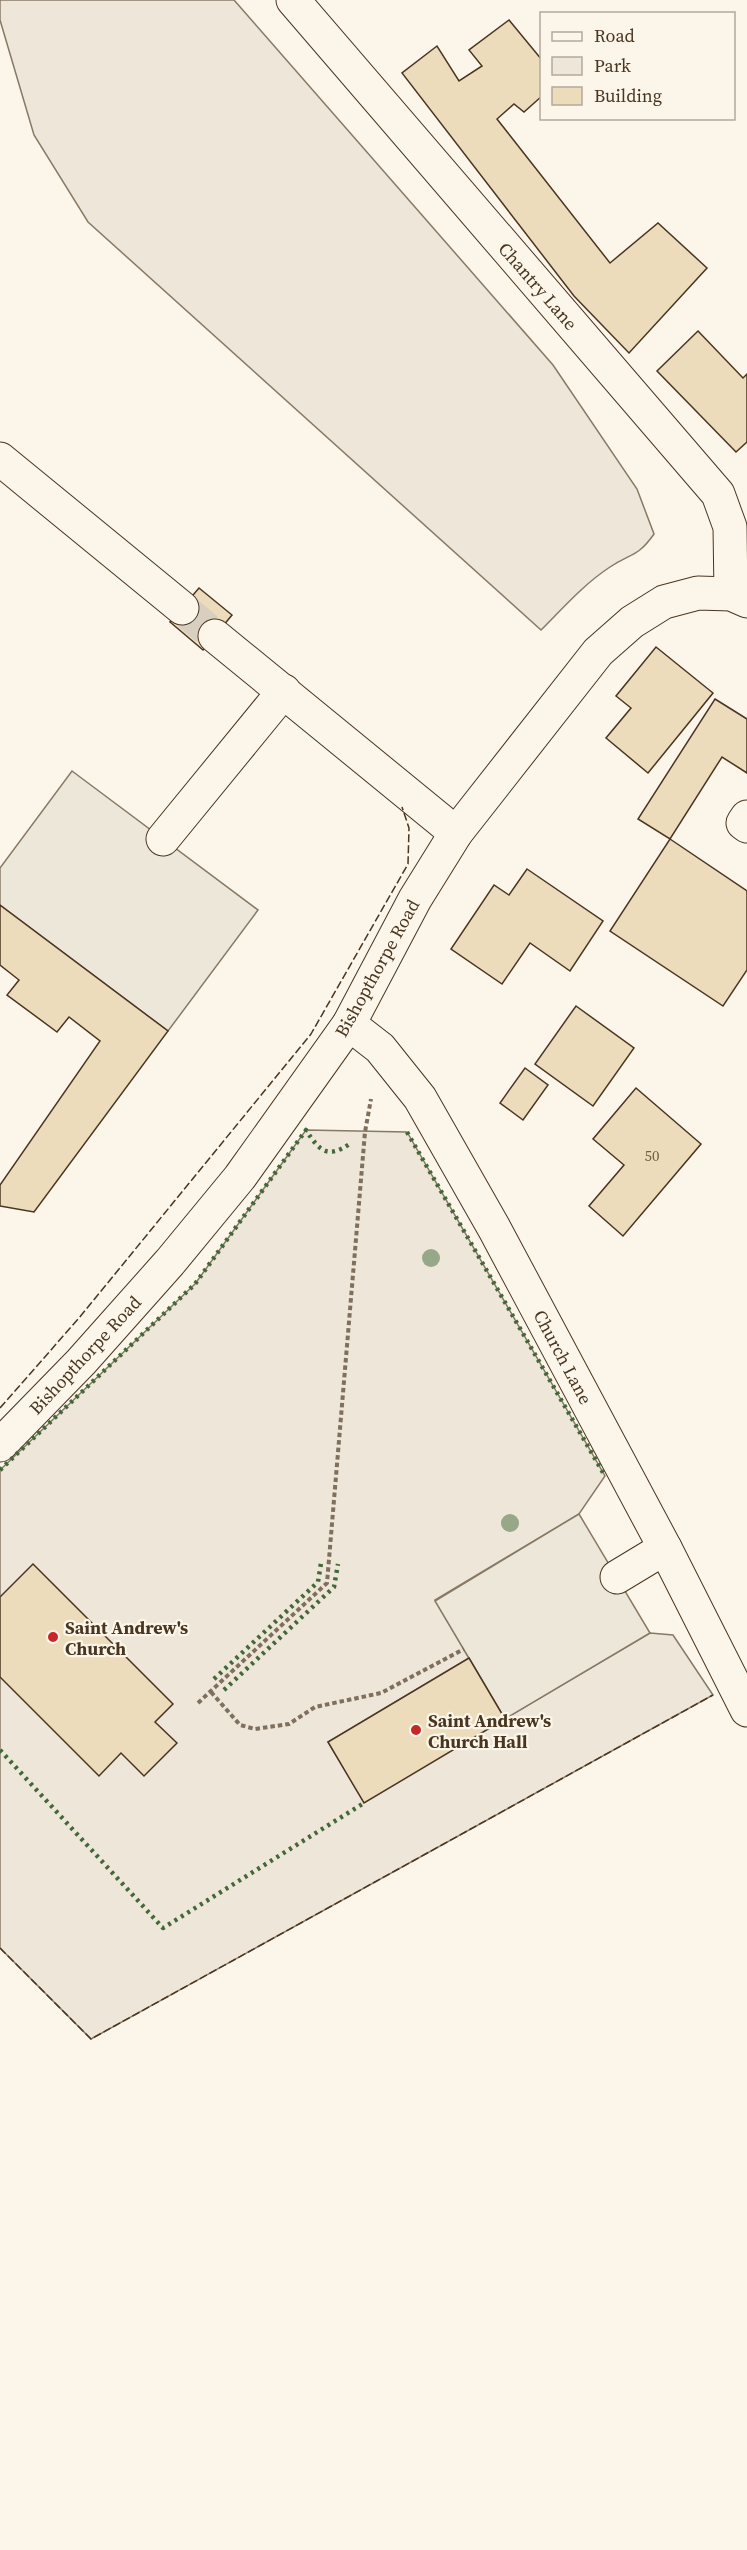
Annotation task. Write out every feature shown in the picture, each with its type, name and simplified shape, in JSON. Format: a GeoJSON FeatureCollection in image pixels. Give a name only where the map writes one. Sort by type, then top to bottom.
{"type":"FeatureCollection","features":[{"type":"Feature","properties":{"kind":"street","name":"Chantry Lane"},"geometry":{"type":"LineString","coordinates":[[293,0],[718,494],[730,527],[739,597]]}},
{"type":"Feature","properties":{"kind":"street"},"geometry":{"type":"LineString","coordinates":[[0,459],[182,609]]}},
{"type":"Feature","properties":{"kind":"street","name":"Bishopthorpe Road"},"geometry":{"type":"LineString","coordinates":[[0,1444],[81,1362],[170,1262],[240,1177],[349,1024],[415,899],[456,833],[598,652],[632,622],[664,602],[698,593],[739,597]]}},
{"type":"Feature","properties":{"kind":"street"},"geometry":{"type":"LineString","coordinates":[[214,636],[456,833]]}},
{"type":"Feature","properties":{"kind":"street"},"geometry":{"type":"LineString","coordinates":[[163,839],[284,691]]}},
{"type":"Feature","properties":{"kind":"street"},"geometry":{"type":"LineString","coordinates":[[747,818],[743,823],[747,826]]}},
{"type":"Feature","properties":{"kind":"street","name":"Church Lane"},"geometry":{"type":"LineString","coordinates":[[349,1024],[380,1048],[420,1098],[494,1228],[665,1548],[747,1710]]}},
{"type":"Feature","properties":{"kind":"street"},"geometry":{"type":"LineString","coordinates":[[617,1577],[665,1548]]}},
{"type":"Feature","properties":{"kind":"path"},"geometry":{"type":"LineString","coordinates":[[198,1703],[327,1583],[365,1132],[380,1048]]}},
{"type":"Feature","properties":{"kind":"path"},"geometry":{"type":"LineString","coordinates":[[211,1692],[240,1725],[255,1729],[289,1724],[315,1707],[381,1694],[464,1648]]}},
{"type":"Feature","properties":{"kind":"green space"},"geometry":{"type":"Polygon","coordinates":[[[0,0],[234,0],[553,365],[637,489],[654,534],[639,551],[610,567],[591,581],[541,630],[88,222],[34,135],[0,20],[0,0]]]}},
{"type":"Feature","properties":{"kind":"green space"},"geometry":{"type":"Polygon","coordinates":[[[306,1130],[407,1132],[605,1476],[579,1514],[435,1600],[469,1658],[328,1742],[364,1802],[650,1633],[673,1635],[713,1695],[91,2039],[0,1948],[0,1470],[195,1284],[306,1130]]]}},
{"type":"Feature","properties":{"kind":"shaded area"},"geometry":{"type":"Polygon","coordinates":[[[72,771],[258,910],[168,1031],[0,905],[0,868],[72,771]]]}},
{"type":"Feature","properties":{"kind":"shaded area"},"geometry":{"type":"Polygon","coordinates":[[[579,1514],[650,1633],[505,1719],[435,1601],[579,1514]]]}},
{"type":"Feature","properties":{"kind":"building"},"geometry":{"type":"Polygon","coordinates":[[[509,20],[540,58],[540,98],[524,112],[514,104],[497,119],[610,263],[658,223],[707,268],[629,353],[574,296],[402,73],[437,46],[459,81],[482,66],[469,50],[509,20]]]}},
{"type":"Feature","properties":{"kind":"building"},"geometry":{"type":"Polygon","coordinates":[[[698,331],[743,378],[747,374],[747,442],[736,452],[657,371],[698,331]]]}},
{"type":"Feature","properties":{"kind":"building"},"geometry":{"type":"Polygon","coordinates":[[[199,588],[232,615],[203,650],[170,622],[199,588]]]}},
{"type":"Feature","properties":{"kind":"building"},"geometry":{"type":"Polygon","coordinates":[[[656,647],[713,693],[648,773],[606,738],[631,708],[616,696],[656,647]]]}},
{"type":"Feature","properties":{"kind":"building"},"geometry":{"type":"Polygon","coordinates":[[[715,699],[747,719],[747,773],[722,757],[670,839],[638,819],[715,699]]]}},
{"type":"Feature","properties":{"kind":"building"},"geometry":{"type":"Polygon","coordinates":[[[670,839],[747,891],[747,970],[723,1006],[610,931],[670,839]]]}},
{"type":"Feature","properties":{"kind":"building"},"geometry":{"type":"Polygon","coordinates":[[[527,869],[603,921],[570,971],[530,943],[502,984],[451,949],[494,885],[509,895],[527,869]]]}},
{"type":"Feature","properties":{"kind":"building"},"geometry":{"type":"Polygon","coordinates":[[[0,905],[168,1031],[34,1212],[0,1206],[0,1185],[100,1041],[69,1017],[57,1032],[7,995],[19,980],[0,965],[0,905]]]}},
{"type":"Feature","properties":{"kind":"building"},"geometry":{"type":"Polygon","coordinates":[[[576,1006],[634,1048],[593,1106],[535,1064],[576,1006]]]}},
{"type":"Feature","properties":{"kind":"building"},"geometry":{"type":"Polygon","coordinates":[[[525,1068],[548,1085],[523,1120],[500,1103],[525,1068]]]}},
{"type":"Feature","properties":{"kind":"building"},"geometry":{"type":"Polygon","coordinates":[[[636,1088],[701,1144],[623,1236],[589,1206],[624,1165],[593,1139],[636,1088]]]}},
{"type":"Feature","properties":{"kind":"building","name":"Saint Andrew's Church"},"geometry":{"type":"Polygon","coordinates":[[[33,1564],[173,1704],[155,1722],[177,1743],[144,1776],[121,1753],[99,1776],[0,1677],[0,1597],[33,1564]]]}},
{"type":"Feature","properties":{"kind":"building","name":"Saint Andrew's Church Hall"},"geometry":{"type":"Polygon","coordinates":[[[469,1658],[505,1719],[364,1803],[328,1742],[469,1658]]]}},
{"type":"Feature","properties":{"kind":"tunnel"},"geometry":{"type":"LineString","coordinates":[[182,608],[215,636]]}},
{"type":"Feature","properties":{"kind":"hedge"},"geometry":{"type":"LineString","coordinates":[[0,1470],[195,1284],[306,1130],[316,1144],[325,1151],[336,1151],[351,1143]]}},
{"type":"Feature","properties":{"kind":"hedge"},"geometry":{"type":"LineString","coordinates":[[407,1132],[605,1476]]}},
{"type":"Feature","properties":{"kind":"hedge"},"geometry":{"type":"LineString","coordinates":[[214,1679],[318,1582],[321,1563]]}},
{"type":"Feature","properties":{"kind":"hedge"},"geometry":{"type":"LineString","coordinates":[[224,1690],[334,1587],[338,1564]]}},
{"type":"Feature","properties":{"kind":"hedge"},"geometry":{"type":"LineString","coordinates":[[0,1750],[163,1928],[364,1803]]}},
{"type":"Feature","properties":{"kind":"fence"},"geometry":{"type":"LineString","coordinates":[[0,1408],[79,1318],[311,1034],[408,864],[409,828],[402,807]]}},
{"type":"Feature","properties":{"kind":"fence"},"geometry":{"type":"LineString","coordinates":[[0,1948],[91,2039],[713,1695]]}},
{"type":"Feature","properties":{"kind":"place","name":"Saint Andrew's Church"},"geometry":{"type":"Point","coordinates":[53,1637]}},
{"type":"Feature","properties":{"kind":"place","name":"Saint Andrew's Church Hall"},"geometry":{"type":"Point","coordinates":[416,1730]}}]}
